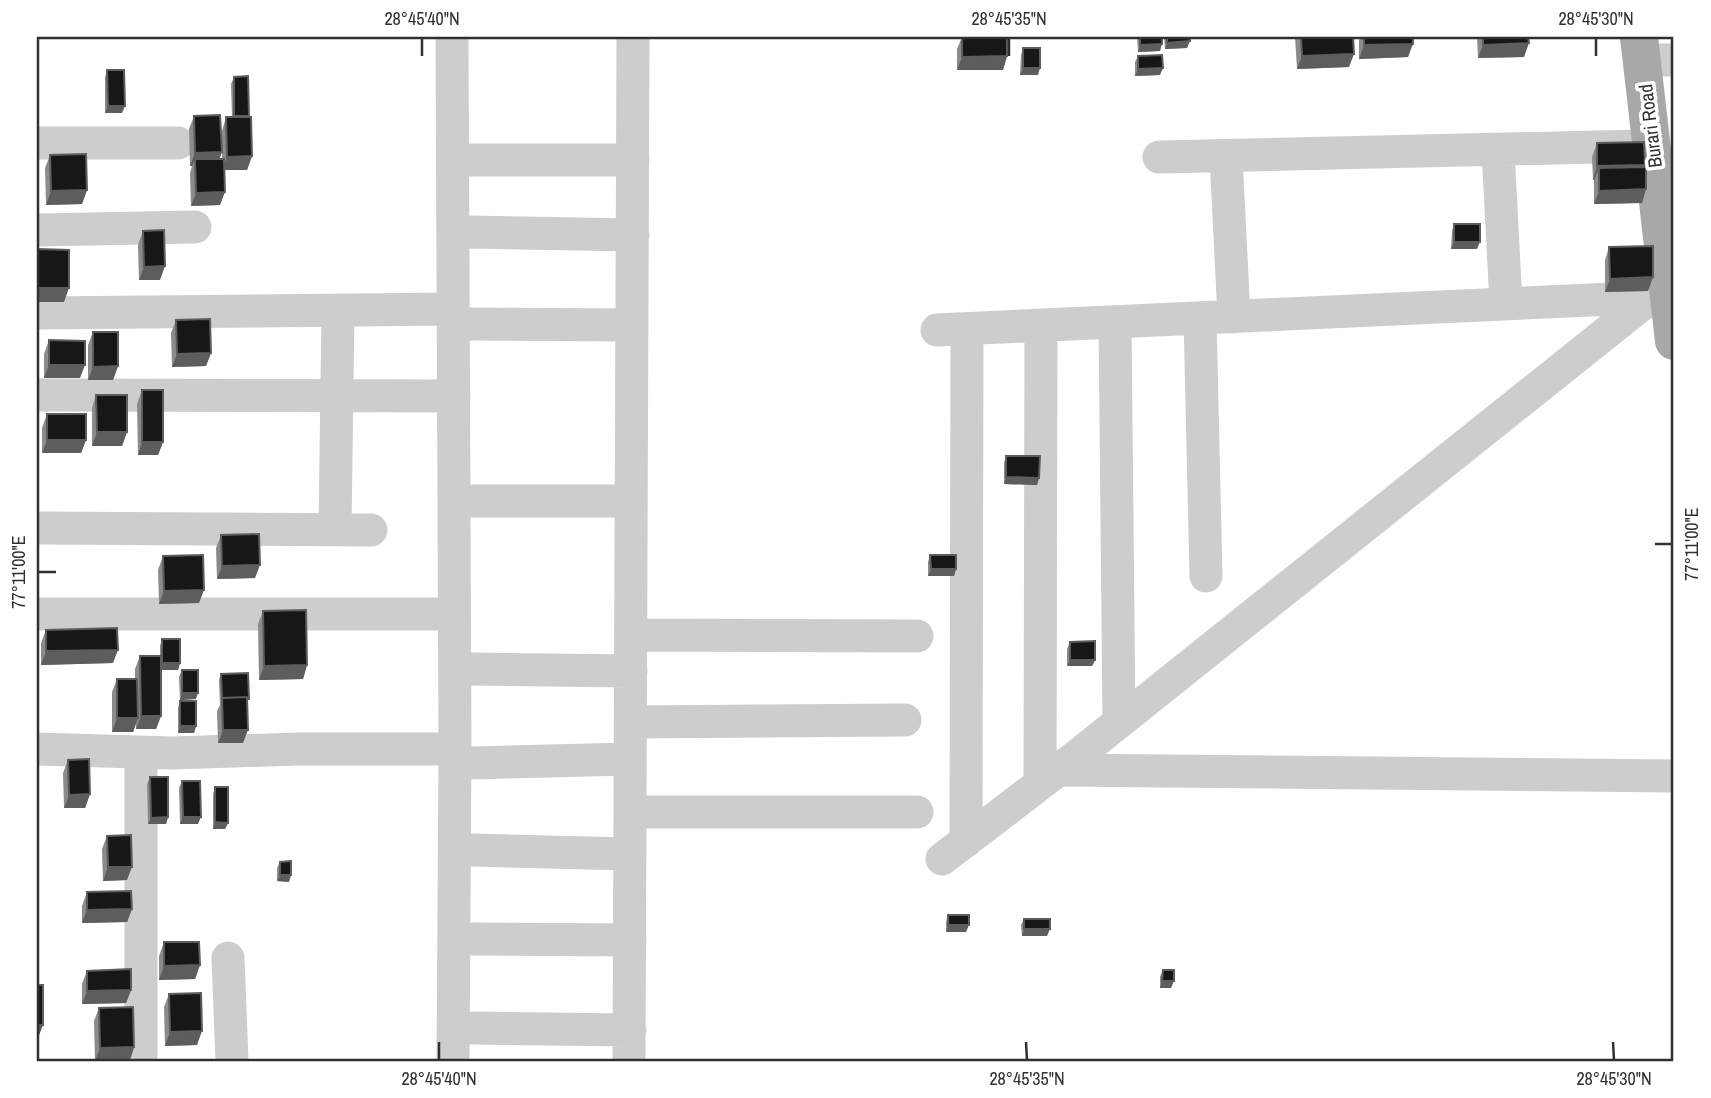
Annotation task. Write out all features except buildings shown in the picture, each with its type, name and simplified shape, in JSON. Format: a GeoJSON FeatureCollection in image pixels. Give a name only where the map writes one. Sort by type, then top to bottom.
{"type":"FeatureCollection","features":[{"type":"Feature","properties":{"kind":"main road","name":"Burari Road"},"geometry":{"type":"LineString","coordinates":[[1652,52],[1660,297],[1674,341]]}},
{"type":"Feature","properties":{"kind":"street"},"geometry":{"type":"LineString","coordinates":[[452,37],[471,501],[472,669],[464,756],[453,1061]]}},
{"type":"Feature","properties":{"kind":"street"},"geometry":{"type":"LineString","coordinates":[[469,37],[469,232],[454,396],[454,614],[472,850],[474,1061]]}},
{"type":"Feature","properties":{"kind":"street"},"geometry":{"type":"LineString","coordinates":[[474,1028],[629,1046],[633,37]]}},
{"type":"Feature","properties":{"kind":"street"},"geometry":{"type":"LineString","coordinates":[[37,143],[178,142]]}},
{"type":"Feature","properties":{"kind":"street"},"geometry":{"type":"LineString","coordinates":[[1159,158],[1653,146]]}},
{"type":"Feature","properties":{"kind":"street"},"geometry":{"type":"LineString","coordinates":[[1498,150],[1506,304]]}},
{"type":"Feature","properties":{"kind":"street"},"geometry":{"type":"LineString","coordinates":[[1226,156],[1234,317]]}},
{"type":"Feature","properties":{"kind":"street"},"geometry":{"type":"LineString","coordinates":[[469,160],[633,160]]}},
{"type":"Feature","properties":{"kind":"street"},"geometry":{"type":"LineString","coordinates":[[37,230],[195,227]]}},
{"type":"Feature","properties":{"kind":"street"},"geometry":{"type":"LineString","coordinates":[[469,232],[633,235]]}},
{"type":"Feature","properties":{"kind":"street"},"geometry":{"type":"LineString","coordinates":[[1660,297],[1049,777],[954,850],[952,330],[1660,297]]}},
{"type":"Feature","properties":{"kind":"street"},"geometry":{"type":"LineString","coordinates":[[335,529],[338,310]]}},
{"type":"Feature","properties":{"kind":"street"},"geometry":{"type":"LineString","coordinates":[[37,313],[338,310],[632,325]]}},
{"type":"Feature","properties":{"kind":"street"},"geometry":{"type":"LineString","coordinates":[[1200,318],[1206,576]]}},
{"type":"Feature","properties":{"kind":"street"},"geometry":{"type":"LineString","coordinates":[[1115,322],[1119,722]]}},
{"type":"Feature","properties":{"kind":"street"},"geometry":{"type":"LineString","coordinates":[[1041,326],[1049,777]]}},
{"type":"Feature","properties":{"kind":"street"},"geometry":{"type":"LineString","coordinates":[[37,395],[454,396]]}},
{"type":"Feature","properties":{"kind":"street"},"geometry":{"type":"LineString","coordinates":[[471,501],[631,501]]}},
{"type":"Feature","properties":{"kind":"street"},"geometry":{"type":"LineString","coordinates":[[37,528],[371,530]]}},
{"type":"Feature","properties":{"kind":"street"},"geometry":{"type":"LineString","coordinates":[[37,614],[454,614]]}},
{"type":"Feature","properties":{"kind":"street"},"geometry":{"type":"LineString","coordinates":[[631,635],[917,636]]}},
{"type":"Feature","properties":{"kind":"street"},"geometry":{"type":"LineString","coordinates":[[472,669],[631,671]]}},
{"type":"Feature","properties":{"kind":"street"},"geometry":{"type":"LineString","coordinates":[[631,722],[905,720]]}},
{"type":"Feature","properties":{"kind":"street"},"geometry":{"type":"LineString","coordinates":[[37,749],[141,753],[298,749],[630,759]]}},
{"type":"Feature","properties":{"kind":"street"},"geometry":{"type":"LineString","coordinates":[[141,753],[141,1061]]}},
{"type":"Feature","properties":{"kind":"street"},"geometry":{"type":"LineString","coordinates":[[1049,777],[1674,776]]}},
{"type":"Feature","properties":{"kind":"street"},"geometry":{"type":"LineString","coordinates":[[630,812],[918,812]]}},
{"type":"Feature","properties":{"kind":"street"},"geometry":{"type":"LineString","coordinates":[[472,850],[630,854]]}},
{"type":"Feature","properties":{"kind":"street"},"geometry":{"type":"LineString","coordinates":[[473,939],[630,940]]}},
{"type":"Feature","properties":{"kind":"street"},"geometry":{"type":"LineString","coordinates":[[228,958],[232,1061]]}}]}
